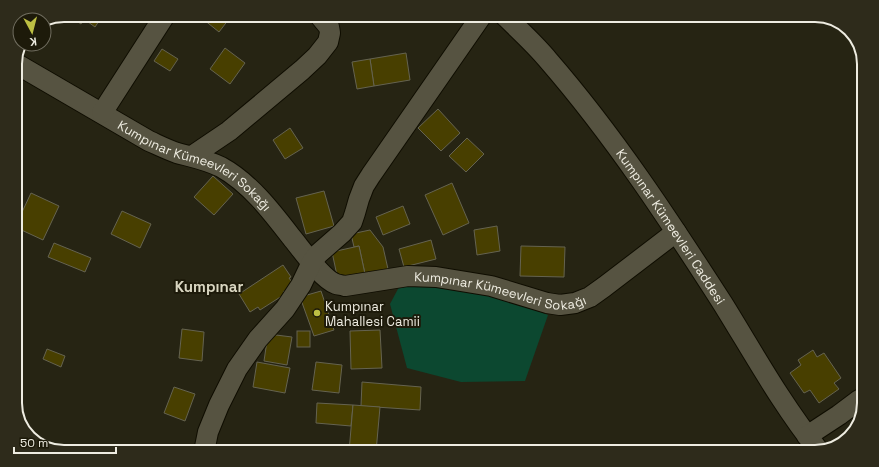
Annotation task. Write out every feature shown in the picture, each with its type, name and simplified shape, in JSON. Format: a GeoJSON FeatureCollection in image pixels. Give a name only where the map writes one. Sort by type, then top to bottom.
{"type":"FeatureCollection","features":[{"type":"Feature","properties":{"kind":"street","name":"Kumpınar Kümeevleri Sokağı"},"geometry":{"type":"LineString","coordinates":[[102,113],[160,22]]}},
{"type":"Feature","properties":{"kind":"street"},"geometry":{"type":"LineString","coordinates":[[192,156],[229,131],[317,56],[328,42],[330,33],[329,27],[325,22]]}},
{"type":"Feature","properties":{"kind":"street"},"geometry":{"type":"LineString","coordinates":[[205,445],[208,432],[219,405],[237,369],[258,339],[285,309],[318,254],[352,222],[364,186],[477,22]]}},
{"type":"Feature","properties":{"kind":"street","name":"Kumpınar Kümeevleri Caddesi"},"geometry":{"type":"LineString","coordinates":[[511,22],[548,59],[583,102],[636,173],[676,232],[772,383],[813,444]]}},
{"type":"Feature","properties":{"kind":"street","name":"Kumpınar Kümeevleri Sokağı"},"geometry":{"type":"LineString","coordinates":[[22,67],[149,141],[167,149],[207,161],[221,167],[235,176],[265,205],[327,279],[336,284],[345,286],[408,276],[436,277],[492,286],[547,303],[560,305],[575,303],[590,297],[676,232]]}},
{"type":"Feature","properties":{"kind":"street"},"geometry":{"type":"LineString","coordinates":[[813,444],[839,415],[857,402]]}},
{"type":"Feature","properties":{"kind":"green space"},"geometry":{"type":"Polygon","coordinates":[[[427,286],[492,293],[548,315],[525,381],[461,382],[407,368],[390,304],[399,287],[427,286]]]}},
{"type":"Feature","properties":{"kind":"building"},"geometry":{"type":"Polygon","coordinates":[[[88,22],[98,22],[95,27],[88,22]]]}},
{"type":"Feature","properties":{"kind":"building"},"geometry":{"type":"Polygon","coordinates":[[[207,22],[227,22],[219,32],[207,22]]]}},
{"type":"Feature","properties":{"kind":"building"},"geometry":{"type":"Polygon","coordinates":[[[225,48],[245,63],[230,84],[210,69],[225,48]]]}},
{"type":"Feature","properties":{"kind":"building"},"geometry":{"type":"Polygon","coordinates":[[[162,49],[178,59],[170,71],[154,61],[162,49]]]}},
{"type":"Feature","properties":{"kind":"building"},"geometry":{"type":"Polygon","coordinates":[[[406,53],[410,80],[374,86],[370,59],[406,53]]]}},
{"type":"Feature","properties":{"kind":"building"},"geometry":{"type":"Polygon","coordinates":[[[370,59],[374,86],[357,89],[352,62],[370,59]]]}},
{"type":"Feature","properties":{"kind":"building"},"geometry":{"type":"Polygon","coordinates":[[[438,109],[460,133],[441,151],[418,128],[438,109]]]}},
{"type":"Feature","properties":{"kind":"building"},"geometry":{"type":"Polygon","coordinates":[[[290,128],[303,148],[285,159],[273,140],[290,128]]]}},
{"type":"Feature","properties":{"kind":"building"},"geometry":{"type":"Polygon","coordinates":[[[467,138],[484,154],[466,172],[449,156],[467,138]]]}},
{"type":"Feature","properties":{"kind":"building"},"geometry":{"type":"Polygon","coordinates":[[[213,176],[233,194],[214,215],[194,197],[213,176]]]}},
{"type":"Feature","properties":{"kind":"building"},"geometry":{"type":"Polygon","coordinates":[[[452,183],[469,223],[443,235],[425,195],[452,183]]]}},
{"type":"Feature","properties":{"kind":"building"},"geometry":{"type":"Polygon","coordinates":[[[324,191],[334,226],[306,234],[296,198],[324,191]]]}},
{"type":"Feature","properties":{"kind":"building"},"geometry":{"type":"Polygon","coordinates":[[[31,193],[59,206],[43,240],[22,230],[22,212],[31,193]]]}},
{"type":"Feature","properties":{"kind":"building"},"geometry":{"type":"Polygon","coordinates":[[[403,206],[410,224],[383,235],[376,217],[403,206]]]}},
{"type":"Feature","properties":{"kind":"building"},"geometry":{"type":"Polygon","coordinates":[[[122,211],[151,224],[140,248],[111,234],[122,211]]]}},
{"type":"Feature","properties":{"kind":"building"},"geometry":{"type":"Polygon","coordinates":[[[497,226],[500,251],[477,255],[474,230],[497,226]]]}},
{"type":"Feature","properties":{"kind":"building"},"geometry":{"type":"Polygon","coordinates":[[[370,230],[383,247],[388,269],[365,274],[359,246],[354,247],[351,234],[370,230]]]}},
{"type":"Feature","properties":{"kind":"building"},"geometry":{"type":"Polygon","coordinates":[[[431,240],[436,259],[404,267],[399,249],[431,240]]]}},
{"type":"Feature","properties":{"kind":"building"},"geometry":{"type":"Polygon","coordinates":[[[54,243],[91,258],[85,272],[48,257],[54,243]]]}},
{"type":"Feature","properties":{"kind":"building"},"geometry":{"type":"Polygon","coordinates":[[[359,246],[365,274],[338,280],[332,252],[359,246]]]}},
{"type":"Feature","properties":{"kind":"building"},"geometry":{"type":"Polygon","coordinates":[[[521,246],[565,247],[564,277],[520,276],[521,246]]]}},
{"type":"Feature","properties":{"kind":"building"},"geometry":{"type":"Polygon","coordinates":[[[283,265],[291,277],[289,278],[294,285],[283,292],[285,294],[260,310],[258,307],[250,312],[239,294],[283,265]]]}},
{"type":"Feature","properties":{"kind":"building","name":"Kumpınar Mahallesi Camii"},"geometry":{"type":"Polygon","coordinates":[[[321,291],[334,330],[314,336],[300,297],[321,291]]]}},
{"type":"Feature","properties":{"kind":"building"},"geometry":{"type":"Polygon","coordinates":[[[182,329],[204,332],[202,361],[179,358],[182,329]]]}},
{"type":"Feature","properties":{"kind":"building"},"geometry":{"type":"Polygon","coordinates":[[[380,330],[382,368],[351,369],[350,331],[380,330]]]}},
{"type":"Feature","properties":{"kind":"building"},"geometry":{"type":"Polygon","coordinates":[[[297,331],[310,331],[310,347],[297,347],[297,331]]]}},
{"type":"Feature","properties":{"kind":"building"},"geometry":{"type":"Polygon","coordinates":[[[268,334],[292,337],[287,365],[264,361],[268,334]]]}},
{"type":"Feature","properties":{"kind":"building"},"geometry":{"type":"Polygon","coordinates":[[[47,349],[65,356],[61,367],[43,359],[47,349]]]}},
{"type":"Feature","properties":{"kind":"building"},"geometry":{"type":"Polygon","coordinates":[[[813,350],[817,357],[824,353],[841,378],[834,383],[839,389],[819,403],[810,390],[804,393],[790,373],[801,365],[798,360],[813,350]]]}},
{"type":"Feature","properties":{"kind":"building"},"geometry":{"type":"Polygon","coordinates":[[[257,362],[290,368],[285,393],[253,387],[257,362]]]}},
{"type":"Feature","properties":{"kind":"building"},"geometry":{"type":"Polygon","coordinates":[[[316,362],[342,365],[339,393],[312,390],[316,362]]]}},
{"type":"Feature","properties":{"kind":"building"},"geometry":{"type":"Polygon","coordinates":[[[362,382],[421,387],[420,410],[361,406],[362,382]]]}},
{"type":"Feature","properties":{"kind":"building"},"geometry":{"type":"Polygon","coordinates":[[[174,387],[195,394],[185,421],[164,413],[174,387]]]}},
{"type":"Feature","properties":{"kind":"building"},"geometry":{"type":"Polygon","coordinates":[[[317,403],[353,405],[351,426],[316,423],[317,403]]]}},
{"type":"Feature","properties":{"kind":"building"},"geometry":{"type":"Polygon","coordinates":[[[353,405],[380,407],[377,445],[350,445],[353,405]]]}},
{"type":"Feature","properties":{"kind":"place","name":"Kumpınar Mahallesi Camii"},"geometry":{"type":"Point","coordinates":[317,313]}},
{"type":"Feature","properties":{"kind":"district","name":"Kumpınar"},"geometry":{"type":"Point","coordinates":[209,286]}}]}
